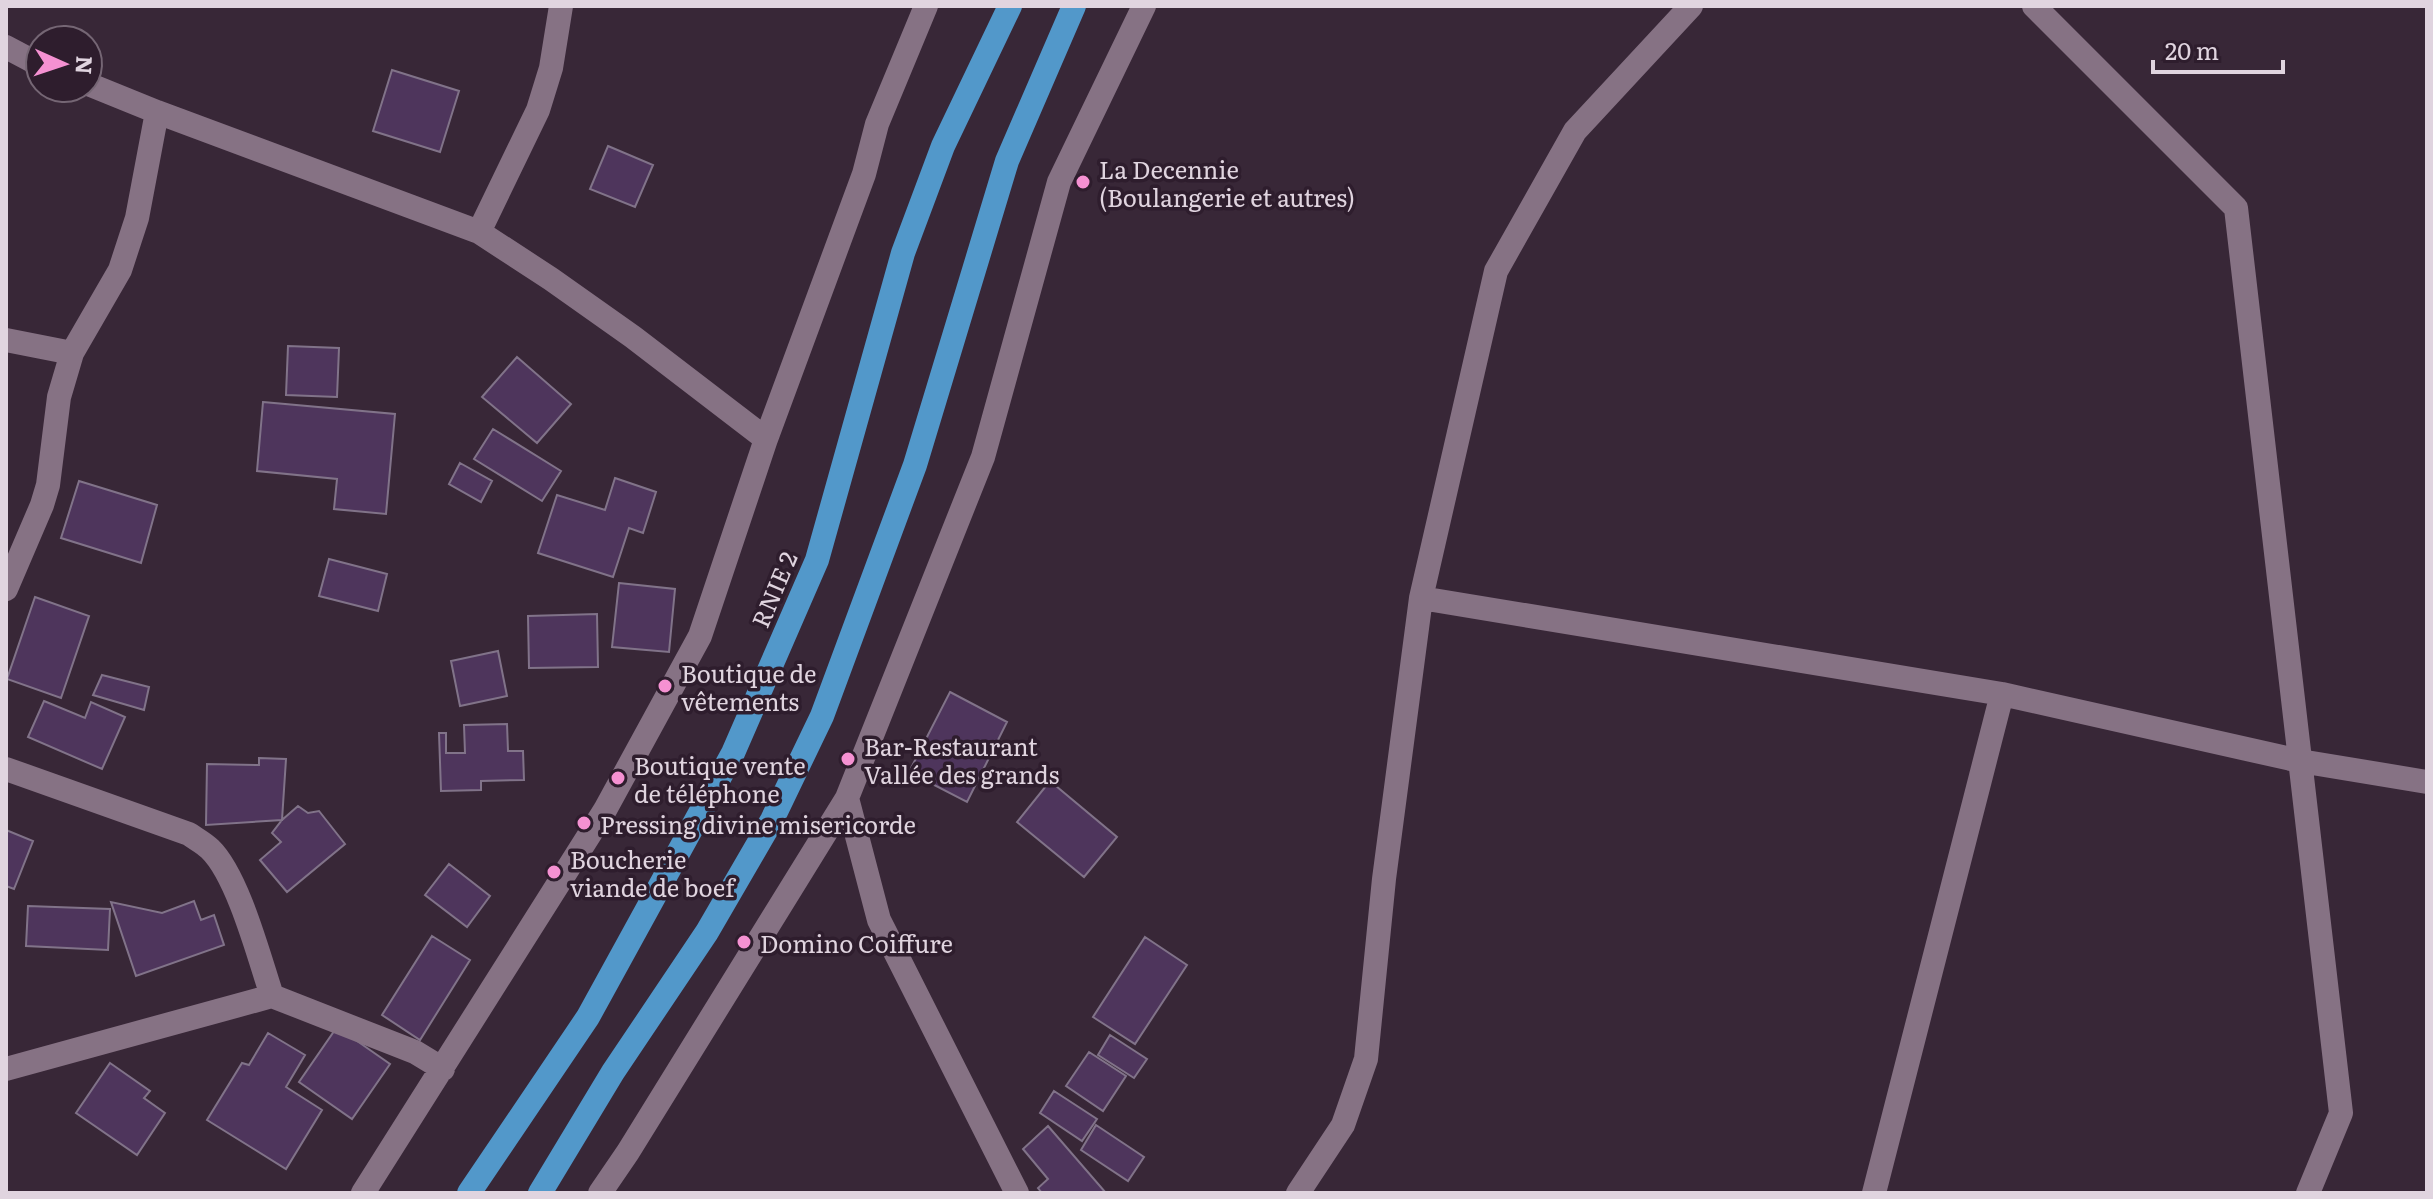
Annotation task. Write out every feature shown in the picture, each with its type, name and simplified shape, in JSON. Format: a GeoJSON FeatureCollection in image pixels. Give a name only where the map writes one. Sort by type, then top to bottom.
{"type":"FeatureCollection","features":[{"type":"Feature","properties":{"kind":"highway","name":"RNIE 2"},"geometry":{"type":"LineString","coordinates":[[469,1193],[588,1017],[733,753],[817,560],[903,253],[943,146],[1010,6]]}},
{"type":"Feature","properties":{"kind":"highway"},"geometry":{"type":"LineString","coordinates":[[540,1193],[613,1072],[707,932],[772,820],[822,716],[915,465],[1007,161],[1074,6]]}},
{"type":"Feature","properties":{"kind":"street"},"geometry":{"type":"LineString","coordinates":[[479,232],[538,110],[551,68],[561,6]]}},
{"type":"Feature","properties":{"kind":"street"},"geometry":{"type":"LineString","coordinates":[[363,1193],[605,810],[700,636],[766,439],[864,174],[877,124],[926,6]]}},
{"type":"Feature","properties":{"kind":"street"},"geometry":{"type":"LineString","coordinates":[[600,1193],[847,798],[983,457],[1059,182],[1144,6]]}},
{"type":"Feature","properties":{"kind":"street"},"geometry":{"type":"LineString","coordinates":[[1298,1193],[1343,1125],[1366,1059],[1384,879],[1421,598],[1496,271],[1575,131],[1691,6]]}},
{"type":"Feature","properties":{"kind":"street"},"geometry":{"type":"LineString","coordinates":[[2034,6],[2236,208],[2341,1113],[2308,1193]]}},
{"type":"Feature","properties":{"kind":"street"},"geometry":{"type":"LineString","coordinates":[[6,47],[24,57]]}},
{"type":"Feature","properties":{"kind":"street"},"geometry":{"type":"LineString","coordinates":[[104,90],[479,232],[633,337],[766,439]]}},
{"type":"Feature","properties":{"kind":"street"},"geometry":{"type":"LineString","coordinates":[[6,589],[48,485],[59,397],[72,353],[120,270],[137,218],[157,112]]}},
{"type":"Feature","properties":{"kind":"street"},"geometry":{"type":"LineString","coordinates":[[6,340],[72,353]]}},
{"type":"Feature","properties":{"kind":"street"},"geometry":{"type":"LineString","coordinates":[[1421,598],[2002,694],[2300,761],[2427,782]]}},
{"type":"Feature","properties":{"kind":"street"},"geometry":{"type":"LineString","coordinates":[[1874,1193],[2002,694]]}},
{"type":"Feature","properties":{"kind":"street"},"geometry":{"type":"LineString","coordinates":[[6,769],[189,834],[211,850],[243,909],[272,996]]}},
{"type":"Feature","properties":{"kind":"street"},"geometry":{"type":"LineString","coordinates":[[847,798],[879,920],[1017,1193]]}},
{"type":"Feature","properties":{"kind":"street"},"geometry":{"type":"LineString","coordinates":[[6,1069],[272,996],[415,1052],[443,1069]]}},
{"type":"Feature","properties":{"kind":"building"},"geometry":{"type":"Polygon","coordinates":[[[392,70],[459,91],[440,152],[373,131],[392,70]]]}},
{"type":"Feature","properties":{"kind":"building"},"geometry":{"type":"Polygon","coordinates":[[[608,146],[653,165],[635,207],[590,189],[608,146]]]}},
{"type":"Feature","properties":{"kind":"building"},"geometry":{"type":"Polygon","coordinates":[[[288,346],[339,348],[337,397],[286,395],[288,346]]]}},
{"type":"Feature","properties":{"kind":"building"},"geometry":{"type":"Polygon","coordinates":[[[517,357],[571,404],[537,443],[482,397],[517,357]]]}},
{"type":"Feature","properties":{"kind":"building"},"geometry":{"type":"Polygon","coordinates":[[[263,402],[395,414],[386,514],[334,509],[337,479],[257,471],[263,402]]]}},
{"type":"Feature","properties":{"kind":"building"},"geometry":{"type":"Polygon","coordinates":[[[493,429],[561,471],[542,501],[474,459],[493,429]]]}},
{"type":"Feature","properties":{"kind":"building"},"geometry":{"type":"Polygon","coordinates":[[[460,463],[492,481],[481,502],[449,484],[460,463]]]}},
{"type":"Feature","properties":{"kind":"building"},"geometry":{"type":"Polygon","coordinates":[[[615,478],[656,492],[643,533],[629,528],[613,577],[538,553],[557,495],[605,510],[615,478]]]}},
{"type":"Feature","properties":{"kind":"building"},"geometry":{"type":"Polygon","coordinates":[[[79,481],[157,505],[141,563],[61,538],[79,481]]]}},
{"type":"Feature","properties":{"kind":"building"},"geometry":{"type":"Polygon","coordinates":[[[329,559],[387,574],[378,611],[319,596],[329,559]]]}},
{"type":"Feature","properties":{"kind":"building"},"geometry":{"type":"Polygon","coordinates":[[[619,583],[675,589],[669,652],[612,647],[619,583]]]}},
{"type":"Feature","properties":{"kind":"building"},"geometry":{"type":"Polygon","coordinates":[[[35,597],[89,616],[61,698],[7,679],[35,597]]]}},
{"type":"Feature","properties":{"kind":"building"},"geometry":{"type":"Polygon","coordinates":[[[597,614],[598,667],[529,668],[528,616],[597,614]]]}},
{"type":"Feature","properties":{"kind":"building"},"geometry":{"type":"Polygon","coordinates":[[[498,651],[507,696],[460,706],[451,661],[498,651]]]}},
{"type":"Feature","properties":{"kind":"building"},"geometry":{"type":"Polygon","coordinates":[[[102,675],[149,687],[144,710],[93,695],[102,675]]]}},
{"type":"Feature","properties":{"kind":"building"},"geometry":{"type":"Polygon","coordinates":[[[950,692],[1007,722],[967,802],[909,772],[950,692]]]}},
{"type":"Feature","properties":{"kind":"building"},"geometry":{"type":"Polygon","coordinates":[[[44,701],[85,718],[91,702],[125,717],[102,769],[28,737],[44,701]]]}},
{"type":"Feature","properties":{"kind":"building"},"geometry":{"type":"Polygon","coordinates":[[[507,724],[508,751],[523,751],[524,780],[481,781],[481,790],[441,791],[439,733],[446,733],[446,753],[465,753],[464,725],[507,724]]]}},
{"type":"Feature","properties":{"kind":"building"},"geometry":{"type":"Polygon","coordinates":[[[259,758],[286,759],[282,820],[206,825],[207,764],[259,765],[259,758]]]}},
{"type":"Feature","properties":{"kind":"building"},"geometry":{"type":"Polygon","coordinates":[[[1050,781],[1117,837],[1084,877],[1017,822],[1050,781]]]}},
{"type":"Feature","properties":{"kind":"building"},"geometry":{"type":"Polygon","coordinates":[[[298,806],[308,813],[319,811],[345,844],[287,892],[260,860],[281,842],[272,833],[298,806]]]}},
{"type":"Feature","properties":{"kind":"building"},"geometry":{"type":"Polygon","coordinates":[[[6,830],[33,841],[14,889],[6,886],[6,830]]]}},
{"type":"Feature","properties":{"kind":"building"},"geometry":{"type":"Polygon","coordinates":[[[449,864],[490,896],[467,927],[425,895],[449,864]]]}},
{"type":"Feature","properties":{"kind":"building"},"geometry":{"type":"Polygon","coordinates":[[[194,901],[201,920],[214,915],[224,945],[136,976],[111,902],[162,913],[194,901]]]}},
{"type":"Feature","properties":{"kind":"building"},"geometry":{"type":"Polygon","coordinates":[[[28,906],[110,909],[108,950],[26,946],[28,906]]]}},
{"type":"Feature","properties":{"kind":"building"},"geometry":{"type":"Polygon","coordinates":[[[432,936],[470,960],[420,1040],[382,1015],[432,936]]]}},
{"type":"Feature","properties":{"kind":"building"},"geometry":{"type":"Polygon","coordinates":[[[1145,937],[1187,965],[1135,1044],[1093,1017],[1145,937]]]}},
{"type":"Feature","properties":{"kind":"building"},"geometry":{"type":"Polygon","coordinates":[[[337,1027],[390,1064],[352,1119],[299,1082],[337,1027]]]}},
{"type":"Feature","properties":{"kind":"building"},"geometry":{"type":"Polygon","coordinates":[[[268,1033],[305,1055],[286,1087],[322,1110],[286,1169],[207,1120],[242,1063],[249,1065],[268,1033]]]}},
{"type":"Feature","properties":{"kind":"building"},"geometry":{"type":"Polygon","coordinates":[[[1110,1035],[1147,1059],[1134,1078],[1098,1055],[1110,1035]]]}},
{"type":"Feature","properties":{"kind":"building"},"geometry":{"type":"Polygon","coordinates":[[[1089,1052],[1126,1076],[1103,1111],[1066,1086],[1089,1052]]]}},
{"type":"Feature","properties":{"kind":"building"},"geometry":{"type":"Polygon","coordinates":[[[110,1063],[150,1091],[144,1098],[165,1113],[137,1155],[76,1113],[110,1063]]]}},
{"type":"Feature","properties":{"kind":"building"},"geometry":{"type":"Polygon","coordinates":[[[1054,1091],[1097,1119],[1082,1141],[1040,1113],[1054,1091]]]}},
{"type":"Feature","properties":{"kind":"building"},"geometry":{"type":"Polygon","coordinates":[[[1096,1125],[1144,1157],[1128,1181],[1081,1150],[1096,1125]]]}},
{"type":"Feature","properties":{"kind":"building"},"geometry":{"type":"Polygon","coordinates":[[[1048,1126],[1106,1193],[1042,1193],[1038,1188],[1048,1179],[1023,1149],[1048,1126]]]}},
{"type":"Feature","properties":{"kind":"place","name":"La Decennie (Boulangerie et autres)"},"geometry":{"type":"Point","coordinates":[1083,182]}},
{"type":"Feature","properties":{"kind":"place","name":"Boutique de vêtements"},"geometry":{"type":"Point","coordinates":[665,686]}},
{"type":"Feature","properties":{"kind":"place","name":"Bar-Restaurant Vallée des grands"},"geometry":{"type":"Point","coordinates":[848,759]}},
{"type":"Feature","properties":{"kind":"place","name":"Boutique vente de téléphone"},"geometry":{"type":"Point","coordinates":[618,778]}},
{"type":"Feature","properties":{"kind":"place","name":"Pressing divine misericorde"},"geometry":{"type":"Point","coordinates":[584,823]}},
{"type":"Feature","properties":{"kind":"place","name":"Boucherie viande de boef"},"geometry":{"type":"Point","coordinates":[554,872]}},
{"type":"Feature","properties":{"kind":"place","name":"Domino Coiffure"},"geometry":{"type":"Point","coordinates":[744,942]}}]}
